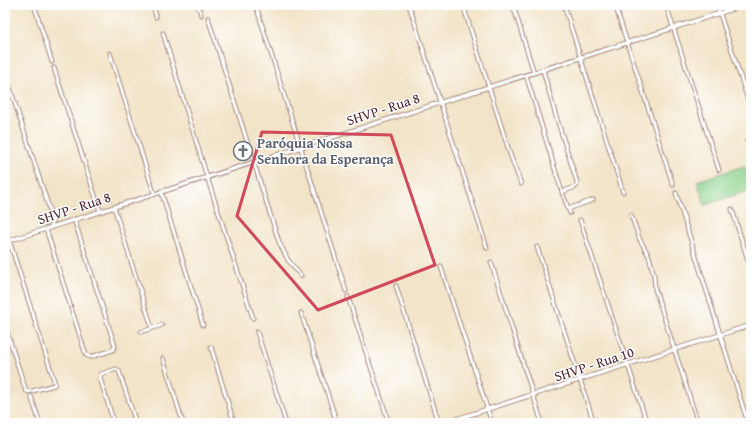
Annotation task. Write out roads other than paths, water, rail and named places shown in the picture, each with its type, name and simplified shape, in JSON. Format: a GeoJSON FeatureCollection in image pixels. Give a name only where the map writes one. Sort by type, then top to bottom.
{"type":"FeatureCollection","features":[{"type":"Feature","properties":{"kind":"street"},"geometry":{"type":"LineString","coordinates":[[34,5],[52,62]]}},
{"type":"Feature","properties":{"kind":"street"},"geometry":{"type":"LineString","coordinates":[[152,5],[156,17]]}},
{"type":"Feature","properties":{"kind":"street"},"geometry":{"type":"LineString","coordinates":[[198,5],[201,15]]}},
{"type":"Feature","properties":{"kind":"street"},"geometry":{"type":"LineString","coordinates":[[409,5],[487,248]]}},
{"type":"Feature","properties":{"kind":"street"},"geometry":{"type":"LineString","coordinates":[[462,5],[521,184]]}},
{"type":"Feature","properties":{"kind":"street"},"geometry":{"type":"LineString","coordinates":[[513,5],[534,73]]}},
{"type":"Feature","properties":{"kind":"street"},"geometry":{"type":"LineString","coordinates":[[564,5],[623,192]]}},
{"type":"Feature","properties":{"kind":"street"},"geometry":{"type":"LineString","coordinates":[[615,5],[673,185]]}},
{"type":"Feature","properties":{"kind":"street"},"geometry":{"type":"LineString","coordinates":[[666,5],[719,170]]}},
{"type":"Feature","properties":{"kind":"street"},"geometry":{"type":"LineString","coordinates":[[717,5],[751,110]]}},
{"type":"Feature","properties":{"kind":"street","name":"SHVP - Rua 8"},"geometry":{"type":"LineString","coordinates":[[7,241],[745,5]]}},
{"type":"Feature","properties":{"kind":"street"},"geometry":{"type":"LineString","coordinates":[[256,6],[346,291]]}},
{"type":"Feature","properties":{"kind":"street"},"geometry":{"type":"LineString","coordinates":[[208,18],[282,248],[288,260],[301,276]]}},
{"type":"Feature","properties":{"kind":"street"},"geometry":{"type":"LineString","coordinates":[[163,33],[206,177],[253,318]]}},
{"type":"Feature","properties":{"kind":"street"},"geometry":{"type":"LineString","coordinates":[[110,53],[154,194]]}},
{"type":"Feature","properties":{"kind":"street"},"geometry":{"type":"LineString","coordinates":[[54,68],[100,211]]}},
{"type":"Feature","properties":{"kind":"street"},"geometry":{"type":"LineString","coordinates":[[543,70],[555,113],[578,182],[575,187],[562,192]]}},
{"type":"Feature","properties":{"kind":"street"},"geometry":{"type":"LineString","coordinates":[[526,75],[562,192],[570,213]]}},
{"type":"Feature","properties":{"kind":"street"},"geometry":{"type":"LineString","coordinates":[[8,82],[53,220],[51,227]]}},
{"type":"Feature","properties":{"kind":"street"},"geometry":{"type":"LineString","coordinates":[[161,191],[203,325]]}},
{"type":"Feature","properties":{"kind":"street"},"geometry":{"type":"LineString","coordinates":[[676,193],[748,423]]}},
{"type":"Feature","properties":{"kind":"street"},"geometry":{"type":"LineString","coordinates":[[568,209],[593,200]]}},
{"type":"Feature","properties":{"kind":"street"},"geometry":{"type":"LineString","coordinates":[[114,207],[152,328]]}},
{"type":"Feature","properties":{"kind":"street"},"geometry":{"type":"LineString","coordinates":[[732,209],[751,270]]}},
{"type":"Feature","properties":{"kind":"street"},"geometry":{"type":"LineString","coordinates":[[631,215],[640,240],[649,256],[654,276],[655,289],[698,423]]}},
{"type":"Feature","properties":{"kind":"street"},"geometry":{"type":"LineString","coordinates":[[46,228],[86,355],[90,358],[113,350],[115,346],[74,219]]}},
{"type":"Feature","properties":{"kind":"street"},"geometry":{"type":"LineString","coordinates":[[580,220],[647,423]]}},
{"type":"Feature","properties":{"kind":"street"},"geometry":{"type":"LineString","coordinates":[[5,237],[52,374],[54,385],[29,392],[26,391],[5,326]]}},
{"type":"Feature","properties":{"kind":"street"},"geometry":{"type":"LineString","coordinates":[[537,247],[594,423]]}},
{"type":"Feature","properties":{"kind":"street"},"geometry":{"type":"LineString","coordinates":[[491,262],[542,423]]}},
{"type":"Feature","properties":{"kind":"street"},"geometry":{"type":"LineString","coordinates":[[441,267],[492,423]]}},
{"type":"Feature","properties":{"kind":"street"},"geometry":{"type":"LineString","coordinates":[[396,286],[439,423]]}},
{"type":"Feature","properties":{"kind":"street"},"geometry":{"type":"LineString","coordinates":[[348,297],[389,423]]}},
{"type":"Feature","properties":{"kind":"street"},"geometry":{"type":"LineString","coordinates":[[301,313],[337,423]]}},
{"type":"Feature","properties":{"kind":"street"},"geometry":{"type":"LineString","coordinates":[[141,332],[162,325]]}},
{"type":"Feature","properties":{"kind":"street","name":"SHVP - Rua 10"},"geometry":{"type":"LineString","coordinates":[[444,423],[751,325]]}},
{"type":"Feature","properties":{"kind":"street"},"geometry":{"type":"LineString","coordinates":[[257,332],[286,423]]}},
{"type":"Feature","properties":{"kind":"street"},"geometry":{"type":"LineString","coordinates":[[211,348],[234,423]]}},
{"type":"Feature","properties":{"kind":"street"},"geometry":{"type":"LineString","coordinates":[[163,358],[183,423]]}},
{"type":"Feature","properties":{"kind":"street"},"geometry":{"type":"LineString","coordinates":[[114,423],[100,376],[116,369],[119,371],[136,423]]}},
{"type":"Feature","properties":{"kind":"street"},"geometry":{"type":"LineString","coordinates":[[31,396],[40,423]]}},
{"type":"Feature","properties":{"kind":"place","name":"Paróquia Nossa Senhora da Esperança"},"geometry":{"type":"Point","coordinates":[243,151]}}]}
